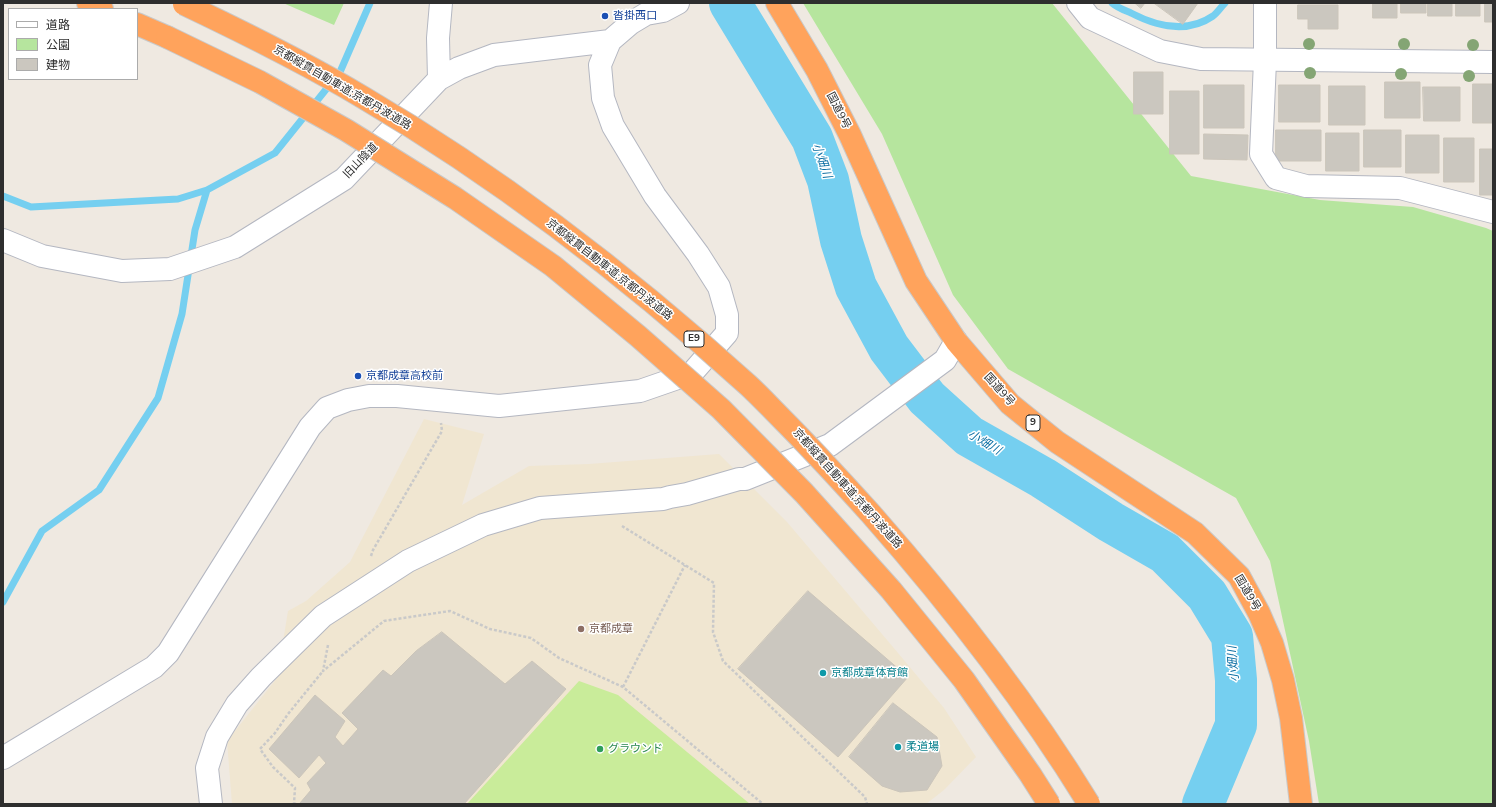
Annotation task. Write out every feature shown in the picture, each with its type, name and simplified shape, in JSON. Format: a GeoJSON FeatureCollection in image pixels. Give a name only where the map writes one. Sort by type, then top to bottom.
{"type":"FeatureCollection","features":[{"type":"Feature","properties":{"kind":"highway"},"geometry":{"type":"LineString","coordinates":[[88,3],[100,8]]}},
{"type":"Feature","properties":{"kind":"highway","name":"国道9号"},"geometry":{"type":"LineString","coordinates":[[777,3],[817,70],[850,135],[916,281],[956,341],[1010,404],[1057,442],[1195,533],[1238,576],[1259,613],[1272,643],[1283,680],[1291,718],[1301,804]]}},
{"type":"Feature","properties":{"kind":"highway","name":"京都縦貫自動車道;京都丹波道路"},"geometry":{"type":"LineString","coordinates":[[183,4],[276,48],[365,98],[473,166],[573,239],[659,308],[750,386],[830,467],[917,566],[991,659],[1060,756],[1089,804]]}},
{"type":"Feature","properties":{"kind":"highway"},"geometry":{"type":"LineString","coordinates":[[138,24],[260,82],[346,130],[456,198],[553,266],[638,336],[721,409],[804,493],[886,584],[964,680],[1030,774],[1049,804]]}},
{"type":"Feature","properties":{"kind":"street"},"geometry":{"type":"LineString","coordinates":[[439,79],[438,38],[441,3]]}},
{"type":"Feature","properties":{"kind":"street"},"geometry":{"type":"LineString","coordinates":[[3,758],[154,667],[168,653],[310,427],[327,408],[348,400],[369,396],[397,396],[500,406],[640,391],[692,373],[727,333],[727,315],[719,287],[698,254],[655,196],[613,126],[602,98],[600,65],[610,42],[631,23],[641,9],[663,11],[678,3]]}},
{"type":"Feature","properties":{"kind":"street"},"geometry":{"type":"LineString","coordinates":[[1078,3],[1090,18],[1160,51],[1201,59],[1265,61],[1493,62]]}},
{"type":"Feature","properties":{"kind":"street"},"geometry":{"type":"LineString","coordinates":[[1265,3],[1265,61],[1261,154],[1276,178],[1306,186],[1400,188],[1493,212]]}},
{"type":"Feature","properties":{"kind":"street","name":"旧山陰道"},"geometry":{"type":"LineString","coordinates":[[3,240],[42,256],[122,271],[170,269],[235,247],[344,179],[439,79],[459,68],[494,55],[610,42]]}},
{"type":"Feature","properties":{"kind":"street"},"geometry":{"type":"LineString","coordinates":[[211,804],[207,768],[217,737],[236,704],[261,677],[323,616],[408,561],[483,525],[540,508],[663,499],[687,494],[739,479],[745,479],[830,445],[945,360],[956,341]]}},
{"type":"Feature","properties":{"kind":"path"},"geometry":{"type":"LineString","coordinates":[[360,592],[373,550],[442,431],[437,400]]}},
{"type":"Feature","properties":{"kind":"path"},"geometry":{"type":"LineString","coordinates":[[620,525],[714,583],[713,632],[723,661],[865,797],[867,804]]}},
{"type":"Feature","properties":{"kind":"path"},"geometry":{"type":"LineString","coordinates":[[623,687],[685,565]]}},
{"type":"Feature","properties":{"kind":"path"},"geometry":{"type":"LineString","coordinates":[[295,804],[295,788],[273,767],[260,749],[275,733],[288,714],[323,671],[384,621],[450,611],[490,629],[531,638],[559,658],[623,687],[763,804]]}},
{"type":"Feature","properties":{"kind":"path"},"geometry":{"type":"LineString","coordinates":[[323,671],[329,643]]}},
{"type":"Feature","properties":{"kind":"shaded area","name":"京都成章"},"geometry":{"type":"Polygon","coordinates":[[[424,419],[484,434],[462,505],[529,466],[589,464],[719,454],[787,522],[944,708],[976,757],[944,790],[926,804],[232,804],[227,741],[277,678],[288,611],[306,601],[350,562],[424,419]]]}},
{"type":"Feature","properties":{"kind":"green space"},"geometry":{"type":"Polygon","coordinates":[[[283,3],[344,3],[334,25],[283,3]]]}},
{"type":"Feature","properties":{"kind":"green space"},"geometry":{"type":"Polygon","coordinates":[[[803,3],[1052,3],[1191,176],[1320,200],[1413,207],[1493,231],[1493,804],[1319,804],[1309,741],[1270,561],[1236,498],[1008,369],[953,295],[882,134],[803,3]]]}},
{"type":"Feature","properties":{"kind":"green space","name":"グラウンド"},"geometry":{"type":"Polygon","coordinates":[[[579,681],[618,695],[750,804],[467,804],[579,681]]]}},
{"type":"Feature","properties":{"kind":"building"},"geometry":{"type":"Polygon","coordinates":[[[1135,3],[1145,3],[1141,8],[1135,3]]]}},
{"type":"Feature","properties":{"kind":"building"},"geometry":{"type":"Polygon","coordinates":[[[1154,3],[1198,3],[1183,24],[1154,3]]]}},
{"type":"Feature","properties":{"kind":"building"},"geometry":{"type":"Polygon","coordinates":[[[1373,3],[1397,3],[1397,18],[1373,18],[1373,3]]]}},
{"type":"Feature","properties":{"kind":"building"},"geometry":{"type":"Polygon","coordinates":[[[1401,3],[1426,3],[1426,13],[1401,13],[1401,3]]]}},
{"type":"Feature","properties":{"kind":"building"},"geometry":{"type":"Polygon","coordinates":[[[1428,3],[1452,3],[1452,16],[1428,16],[1428,3]]]}},
{"type":"Feature","properties":{"kind":"building"},"geometry":{"type":"Polygon","coordinates":[[[1456,3],[1480,3],[1480,16],[1456,16],[1456,3]]]}},
{"type":"Feature","properties":{"kind":"building"},"geometry":{"type":"Polygon","coordinates":[[[1485,3],[1493,3],[1493,22],[1485,22],[1485,3]]]}},
{"type":"Feature","properties":{"kind":"building"},"geometry":{"type":"Polygon","coordinates":[[[1298,5],[1338,5],[1338,29],[1308,29],[1308,19],[1298,19],[1298,5]]]}},
{"type":"Feature","properties":{"kind":"building"},"geometry":{"type":"Polygon","coordinates":[[[1134,72],[1163,72],[1163,114],[1134,114],[1134,72]]]}},
{"type":"Feature","properties":{"kind":"building"},"geometry":{"type":"Polygon","coordinates":[[[1385,82],[1420,82],[1420,118],[1385,118],[1385,82]]]}},
{"type":"Feature","properties":{"kind":"building"},"geometry":{"type":"Polygon","coordinates":[[[1473,84],[1493,84],[1493,123],[1473,123],[1473,84]]]}},
{"type":"Feature","properties":{"kind":"building"},"geometry":{"type":"Polygon","coordinates":[[[1204,85],[1244,85],[1244,128],[1204,128],[1204,85]]]}},
{"type":"Feature","properties":{"kind":"building"},"geometry":{"type":"Polygon","coordinates":[[[1279,85],[1320,85],[1320,122],[1279,122],[1279,85]]]}},
{"type":"Feature","properties":{"kind":"building"},"geometry":{"type":"Polygon","coordinates":[[[1329,86],[1365,86],[1365,125],[1329,125],[1329,86]]]}},
{"type":"Feature","properties":{"kind":"building"},"geometry":{"type":"Polygon","coordinates":[[[1423,87],[1460,87],[1460,121],[1424,121],[1423,87]]]}},
{"type":"Feature","properties":{"kind":"building"},"geometry":{"type":"Polygon","coordinates":[[[1170,91],[1199,91],[1199,154],[1170,154],[1170,91]]]}},
{"type":"Feature","properties":{"kind":"building"},"geometry":{"type":"Polygon","coordinates":[[[1276,130],[1321,130],[1321,161],[1276,161],[1276,130]]]}},
{"type":"Feature","properties":{"kind":"building"},"geometry":{"type":"Polygon","coordinates":[[[1364,130],[1401,130],[1401,167],[1364,167],[1364,130]]]}},
{"type":"Feature","properties":{"kind":"building"},"geometry":{"type":"Polygon","coordinates":[[[1326,133],[1359,133],[1359,171],[1326,171],[1326,133]]]}},
{"type":"Feature","properties":{"kind":"building"},"geometry":{"type":"Polygon","coordinates":[[[1204,134],[1248,135],[1247,160],[1204,159],[1204,134]]]}},
{"type":"Feature","properties":{"kind":"building"},"geometry":{"type":"Polygon","coordinates":[[[1406,135],[1439,135],[1439,173],[1406,173],[1406,135]]]}},
{"type":"Feature","properties":{"kind":"building"},"geometry":{"type":"Polygon","coordinates":[[[1444,138],[1474,138],[1474,182],[1444,182],[1444,138]]]}},
{"type":"Feature","properties":{"kind":"building"},"geometry":{"type":"Polygon","coordinates":[[[1480,149],[1493,149],[1493,195],[1480,195],[1480,149]]]}},
{"type":"Feature","properties":{"kind":"building","name":"京都成章体育館"},"geometry":{"type":"Polygon","coordinates":[[[808,591],[908,677],[838,757],[738,669],[808,591]]]}},
{"type":"Feature","properties":{"kind":"building"},"geometry":{"type":"Polygon","coordinates":[[[442,632],[505,684],[532,661],[566,689],[464,804],[300,803],[311,790],[307,783],[326,763],[319,755],[299,778],[269,749],[315,695],[345,721],[335,737],[343,746],[358,729],[342,713],[383,670],[391,676],[416,651],[442,632]]]}},
{"type":"Feature","properties":{"kind":"building","name":"柔道場"},"geometry":{"type":"Polygon","coordinates":[[[893,703],[937,737],[942,766],[927,790],[900,792],[882,786],[849,757],[893,703]]]}},
{"type":"Feature","properties":{"kind":"waterway"},"geometry":{"type":"LineString","coordinates":[[3,196],[31,207],[178,199],[207,190],[275,153],[340,72],[370,3]]}},
{"type":"Feature","properties":{"kind":"waterway","name":"小畑川"},"geometry":{"type":"LineString","coordinates":[[730,3],[812,138],[828,180],[841,240],[856,287],[889,348],[927,398],[969,436],[1043,478],[1111,522],[1165,553],[1207,595],[1232,636],[1236,680],[1236,725],[1203,804]]}},
{"type":"Feature","properties":{"kind":"waterway"},"geometry":{"type":"LineString","coordinates":[[1112,3],[1141,18],[1172,26],[1193,25],[1203,22],[1213,16],[1225,3]]}},
{"type":"Feature","properties":{"kind":"waterway"},"geometry":{"type":"LineString","coordinates":[[3,602],[42,531],[99,490],[158,398],[182,314],[195,230],[207,190]]}},
{"type":"Feature","properties":{"kind":"place","name":"沓掛西口"},"geometry":{"type":"Point","coordinates":[605,16]}},
{"type":"Feature","properties":{"kind":"place","name":"京都成章高校前"},"geometry":{"type":"Point","coordinates":[358,376]}},
{"type":"Feature","properties":{"kind":"place","name":"京都成章"},"geometry":{"type":"Point","coordinates":[581,629]}},
{"type":"Feature","properties":{"kind":"place","name":"京都成章体育館"},"geometry":{"type":"Point","coordinates":[823,673]}},
{"type":"Feature","properties":{"kind":"place","name":"柔道場"},"geometry":{"type":"Point","coordinates":[898,747]}},
{"type":"Feature","properties":{"kind":"place","name":"グラウンド"},"geometry":{"type":"Point","coordinates":[600,749]}}]}
